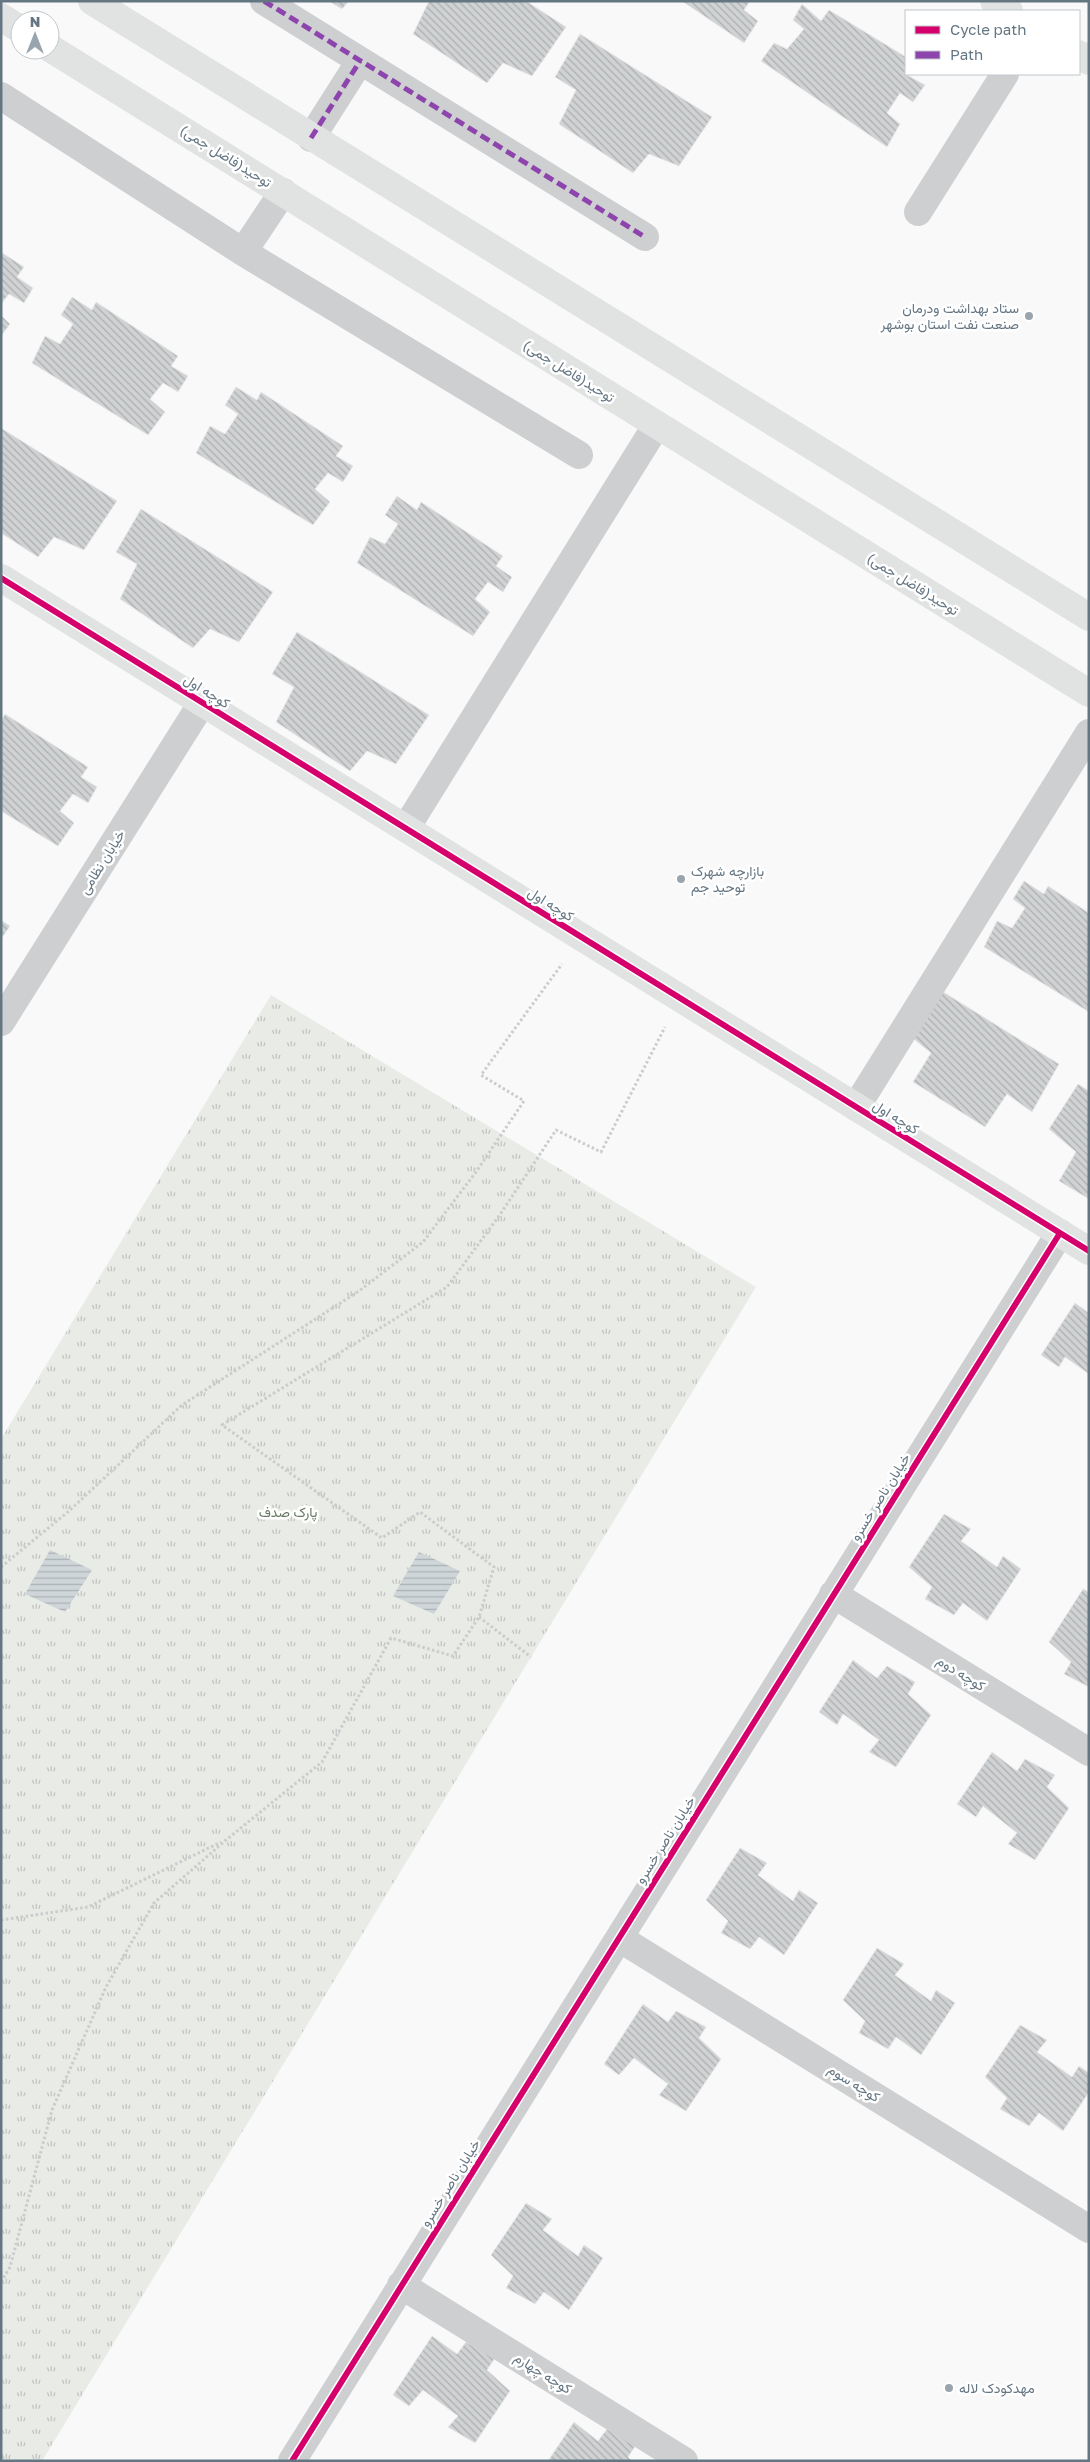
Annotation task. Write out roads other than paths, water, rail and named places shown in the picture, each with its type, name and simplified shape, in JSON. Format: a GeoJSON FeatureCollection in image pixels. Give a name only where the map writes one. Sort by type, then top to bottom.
{"type":"FeatureCollection","features":[{"type":"Feature","properties":{"kind":"street"},"geometry":{"type":"LineString","coordinates":[[92,1],[1089,617]]}},
{"type":"Feature","properties":{"kind":"street"},"geometry":{"type":"LineString","coordinates":[[264,1],[645,238]]}},
{"type":"Feature","properties":{"kind":"street"},"geometry":{"type":"LineString","coordinates":[[994,1],[1008,10]]}},
{"type":"Feature","properties":{"kind":"street","name":"توحید(فاضل جمی)"},"geometry":{"type":"LineString","coordinates":[[60,54],[656,426],[1089,693]]}},
{"type":"Feature","properties":{"kind":"street"},"geometry":{"type":"LineString","coordinates":[[311,138],[360,61]]}},
{"type":"Feature","properties":{"kind":"street"},"geometry":{"type":"LineString","coordinates":[[918,212],[1004,75]]}},
{"type":"Feature","properties":{"kind":"street"},"geometry":{"type":"LineString","coordinates":[[1,96],[243,252],[579,455]]}},
{"type":"Feature","properties":{"kind":"street"},"geometry":{"type":"LineString","coordinates":[[243,252],[283,192]]}},
{"type":"Feature","properties":{"kind":"street"},"geometry":{"type":"LineString","coordinates":[[406,828],[656,426]]}},
{"type":"Feature","properties":{"kind":"street","name":"کوچه اول"},"geometry":{"type":"LineString","coordinates":[[1,578],[1089,1251]]}},
{"type":"Feature","properties":{"kind":"street","name":"خیابان نظامی"},"geometry":{"type":"LineString","coordinates":[[1,1022],[202,703]]}},
{"type":"Feature","properties":{"kind":"street"},"geometry":{"type":"LineString","coordinates":[[856,1107],[1089,732]]}},
{"type":"Feature","properties":{"kind":"street","name":"خیابان ناصر خسرو"},"geometry":{"type":"LineString","coordinates":[[292,2461],[1060,1233]]}},
{"type":"Feature","properties":{"kind":"street","name":"کوچه دوم"},"geometry":{"type":"LineString","coordinates":[[834,1594],[1089,1752]]}},
{"type":"Feature","properties":{"kind":"street","name":"کوچه سوم"},"geometry":{"type":"LineString","coordinates":[[619,1938],[1089,2229]]}},
{"type":"Feature","properties":{"kind":"street","name":"کوچه چهارم"},"geometry":{"type":"LineString","coordinates":[[401,2286],[684,2461]]}},
{"type":"Feature","properties":{"kind":"place","name":"ستاد بهداشت ودرمان صنعت نفت استان بوشهر"},"geometry":{"type":"Point","coordinates":[1029,316]}},
{"type":"Feature","properties":{"kind":"place","name":"بازارچه شهرک توحید جم"},"geometry":{"type":"Point","coordinates":[681,879]}},
{"type":"Feature","properties":{"kind":"place","name":"مهدکودک لاله"},"geometry":{"type":"Point","coordinates":[949,2388]}},
{"type":"Feature","properties":{"kind":"park label","name":"پارک صدف"},"geometry":{"type":"Point","coordinates":[288,1512]}}]}
